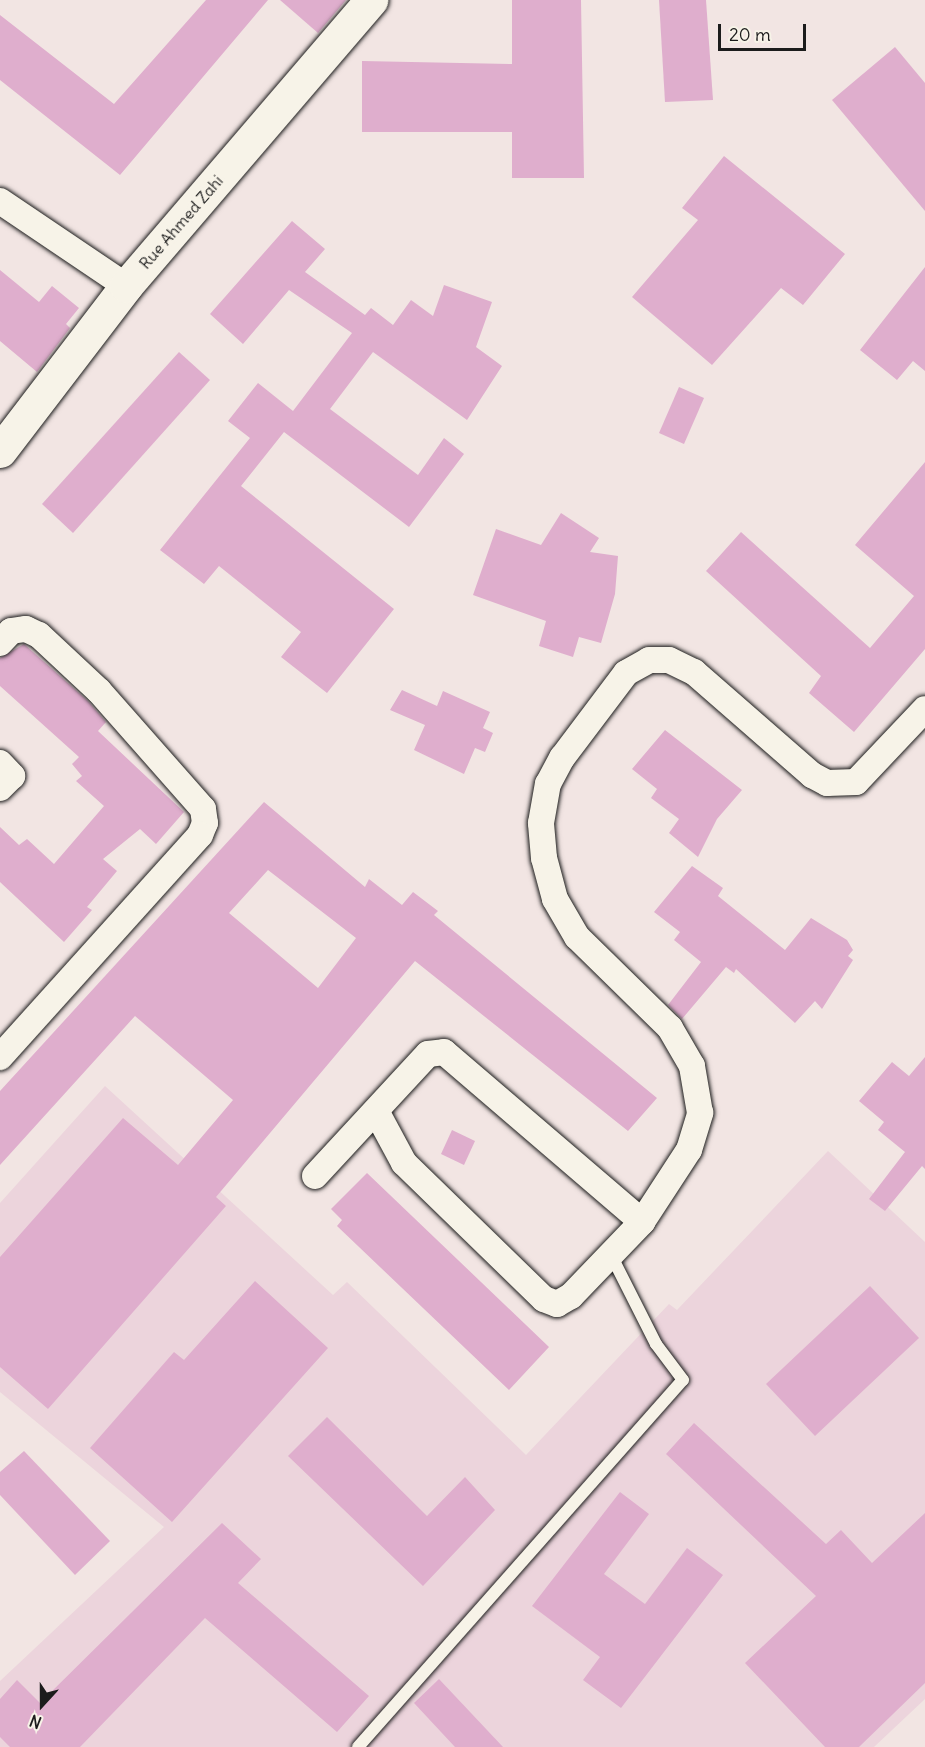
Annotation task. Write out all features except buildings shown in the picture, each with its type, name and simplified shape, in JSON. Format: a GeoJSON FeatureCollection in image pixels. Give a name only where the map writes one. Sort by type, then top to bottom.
{"type":"FeatureCollection","features":[{"type":"Feature","properties":{"kind":"street","name":"Rue Ahmed Zahi"},"geometry":{"type":"LineString","coordinates":[[0,451],[126,286],[371,0]]}},
{"type":"Feature","properties":{"kind":"street"},"geometry":{"type":"LineString","coordinates":[[0,201],[126,286]]}},
{"type":"Feature","properties":{"kind":"street"},"geometry":{"type":"LineString","coordinates":[[0,643],[11,631],[26,628],[39,634],[99,691],[203,809],[205,823],[200,835],[0,1056]]}},
{"type":"Feature","properties":{"kind":"street"},"geometry":{"type":"LineString","coordinates":[[376,1111],[404,1163],[544,1299],[557,1304],[572,1296],[642,1222],[689,1150],[700,1113],[692,1066],[670,1028],[577,937],[555,899],[544,858],[541,823],[548,784],[562,758],[626,673],[650,660],[669,660],[694,672],[812,775],[827,783],[856,782],[925,709]]}},
{"type":"Feature","properties":{"kind":"street"},"geometry":{"type":"LineString","coordinates":[[0,763],[12,776],[0,788]]}},
{"type":"Feature","properties":{"kind":"street"},"geometry":{"type":"LineString","coordinates":[[315,1176],[428,1054],[444,1052],[642,1222]]}},
{"type":"Feature","properties":{"kind":"lane"},"geometry":{"type":"LineString","coordinates":[[358,1747],[683,1380],[656,1344],[611,1255]]}},
{"type":"Feature","properties":{"kind":"shaded area"},"geometry":{"type":"Polygon","coordinates":[[[105,1086],[333,1295],[347,1282],[526,1455],[669,1304],[677,1310],[828,1151],[925,1242],[925,1699],[874,1747],[0,1747],[0,1681],[164,1527],[0,1392],[0,1203],[105,1086]]]}}]}
